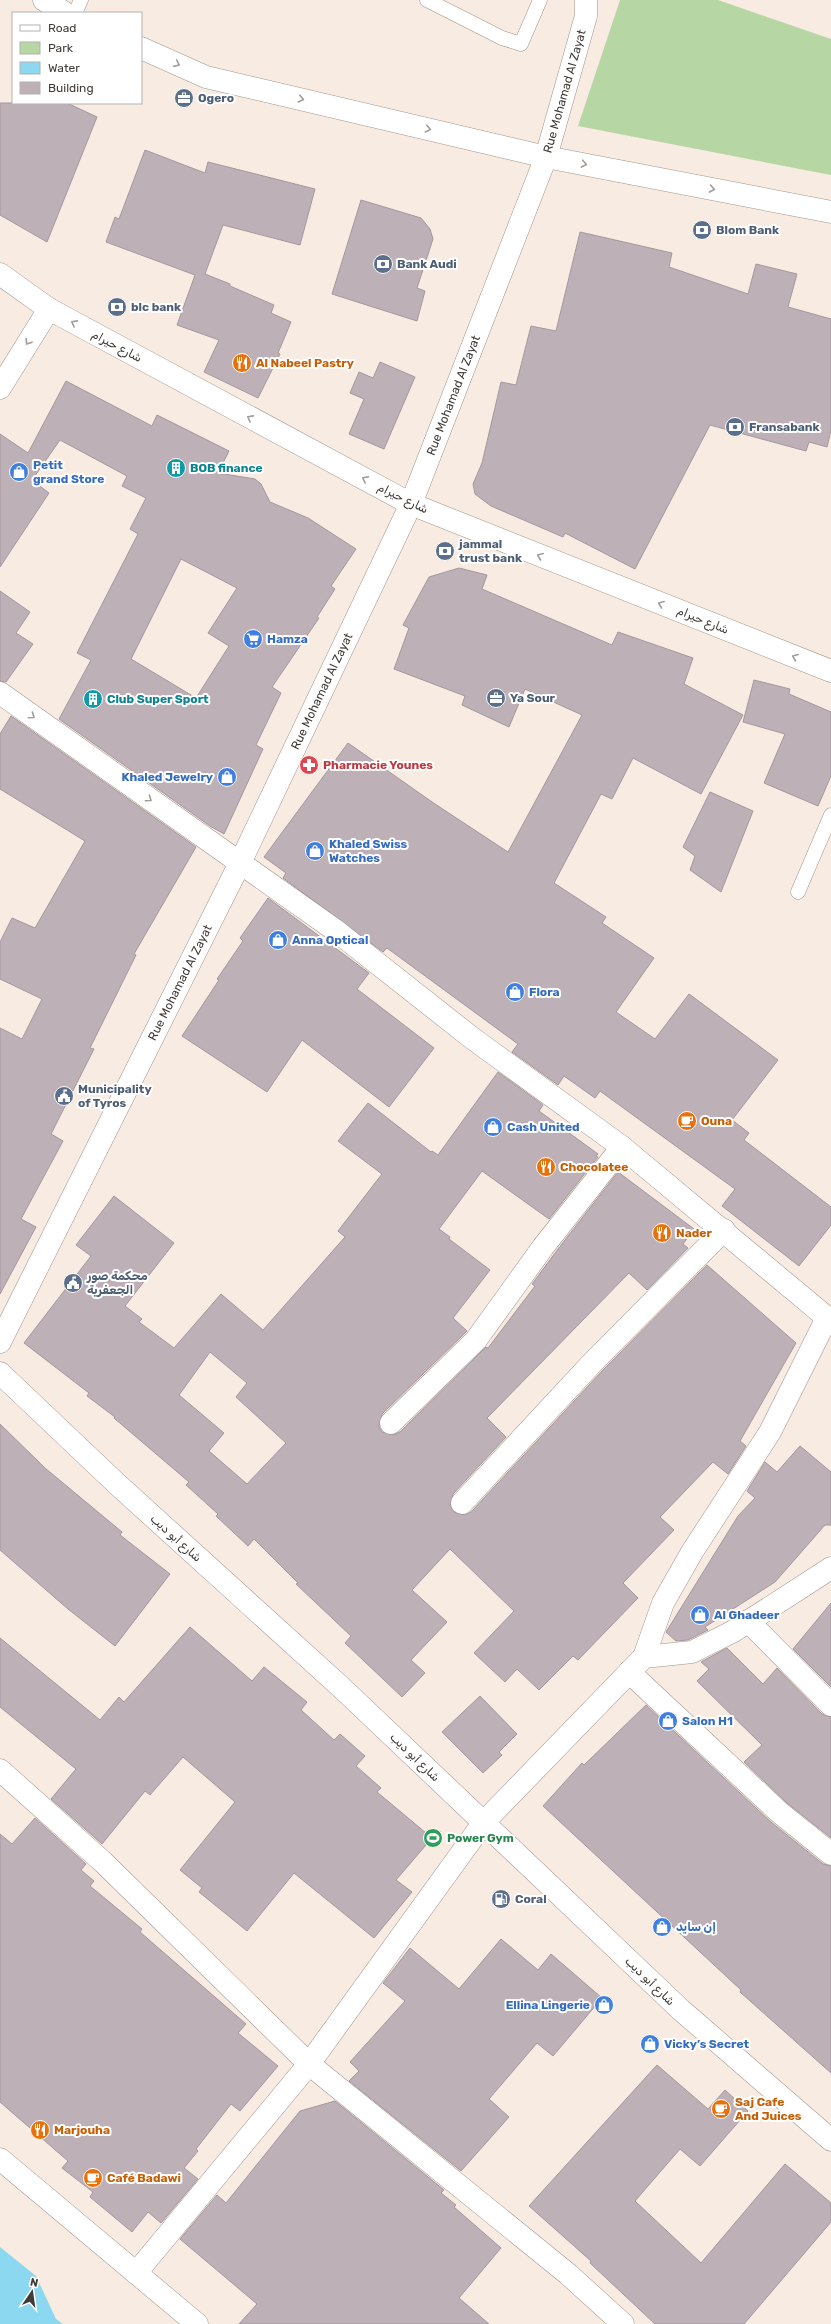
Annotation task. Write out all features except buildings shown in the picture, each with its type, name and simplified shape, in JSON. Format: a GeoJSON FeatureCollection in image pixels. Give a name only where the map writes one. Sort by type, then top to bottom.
{"type":"FeatureCollection","features":[{"type":"Feature","properties":{"kind":"street"},"geometry":{"type":"LineString","coordinates":[[44,0],[63,12]]}},
{"type":"Feature","properties":{"kind":"street","name":"Rue Mohamad Al Zayat"},"geometry":{"type":"LineString","coordinates":[[0,1342],[240,863],[411,504],[546,157],[590,5]]}},
{"type":"Feature","properties":{"kind":"street"},"geometry":{"type":"LineString","coordinates":[[142,48],[206,77],[546,157],[831,212]]}},
{"type":"Feature","properties":{"kind":"street","name":"شارع حيرام"},"geometry":{"type":"LineString","coordinates":[[0,274],[49,309],[411,504],[831,671]]}},
{"type":"Feature","properties":{"kind":"street"},"geometry":{"type":"LineString","coordinates":[[0,388],[49,309]]}},
{"type":"Feature","properties":{"kind":"street"},"geometry":{"type":"LineString","coordinates":[[0,693],[335,930],[472,1038],[622,1147],[724,1230],[829,1320],[770,1432],[692,1552],[663,1603],[637,1665],[484,1822],[309,2064],[136,2273]]}},
{"type":"Feature","properties":{"kind":"street"},"geometry":{"type":"LineString","coordinates":[[391,1423],[476,1340],[543,1247],[622,1147]]}},
{"type":"Feature","properties":{"kind":"street"},"geometry":{"type":"LineString","coordinates":[[462,1503],[593,1362],[724,1230]]}},
{"type":"Feature","properties":{"kind":"street","name":"شارع أبو ديب"},"geometry":{"type":"LineString","coordinates":[[0,1372],[117,1484],[343,1689],[681,2010],[831,2140]]}},
{"type":"Feature","properties":{"kind":"street"},"geometry":{"type":"LineString","coordinates":[[637,1665],[692,1652],[748,1622],[831,1568]]}},
{"type":"Feature","properties":{"kind":"street"},"geometry":{"type":"LineString","coordinates":[[748,1622],[831,1705]]}},
{"type":"Feature","properties":{"kind":"street"},"geometry":{"type":"LineString","coordinates":[[637,1665],[779,1812],[831,1854]]}},
{"type":"Feature","properties":{"kind":"street"},"geometry":{"type":"LineString","coordinates":[[0,1770],[103,1862],[309,2064],[568,2274],[623,2324]]}},
{"type":"Feature","properties":{"kind":"street"},"geometry":{"type":"LineString","coordinates":[[0,2159],[197,2324]]}},
{"type":"Feature","properties":{"kind":"lane"},"geometry":{"type":"LineString","coordinates":[[75,12],[81,0]]}},
{"type":"Feature","properties":{"kind":"lane"},"geometry":{"type":"LineString","coordinates":[[427,0],[502,38],[521,44],[540,0]]}},
{"type":"Feature","properties":{"kind":"lane"},"geometry":{"type":"LineString","coordinates":[[798,892],[831,815]]}},
{"type":"Feature","properties":{"kind":"green space"},"geometry":{"type":"Polygon","coordinates":[[[620,0],[718,0],[831,39],[831,175],[578,126],[620,0]]]}},
{"type":"Feature","properties":{"kind":"water"},"geometry":{"type":"Polygon","coordinates":[[[0,2247],[36,2276],[56,2319],[63,2324],[0,2324],[0,2247]]]}},
{"type":"Feature","properties":{"kind":"place","name":"Ogero"},"geometry":{"type":"Point","coordinates":[184,98]}},
{"type":"Feature","properties":{"kind":"place","name":"Blom Bank"},"geometry":{"type":"Point","coordinates":[702,230]}},
{"type":"Feature","properties":{"kind":"place","name":"Bank Audi"},"geometry":{"type":"Point","coordinates":[383,264]}},
{"type":"Feature","properties":{"kind":"place","name":"blc bank"},"geometry":{"type":"Point","coordinates":[117,307]}},
{"type":"Feature","properties":{"kind":"place","name":"Al Nabeel Pastry"},"geometry":{"type":"Point","coordinates":[242,363]}},
{"type":"Feature","properties":{"kind":"place","name":"Fransabank"},"geometry":{"type":"Point","coordinates":[735,427]}},
{"type":"Feature","properties":{"kind":"place","name":"BOB finance"},"geometry":{"type":"Point","coordinates":[176,468]}},
{"type":"Feature","properties":{"kind":"place","name":"Petit grand Store"},"geometry":{"type":"Point","coordinates":[19,472]}},
{"type":"Feature","properties":{"kind":"place","name":"jammal trust bank"},"geometry":{"type":"Point","coordinates":[445,551]}},
{"type":"Feature","properties":{"kind":"place","name":"Hamza"},"geometry":{"type":"Point","coordinates":[253,639]}},
{"type":"Feature","properties":{"kind":"place","name":"Ya Sour"},"geometry":{"type":"Point","coordinates":[496,698]}},
{"type":"Feature","properties":{"kind":"place","name":"Club Super Sport"},"geometry":{"type":"Point","coordinates":[93,699]}},
{"type":"Feature","properties":{"kind":"place","name":"Pharmacie Younes"},"geometry":{"type":"Point","coordinates":[309,765]}},
{"type":"Feature","properties":{"kind":"place","name":"Khaled Jewelry"},"geometry":{"type":"Point","coordinates":[227,777]}},
{"type":"Feature","properties":{"kind":"place","name":"Khaled Swiss Watches"},"geometry":{"type":"Point","coordinates":[315,851]}},
{"type":"Feature","properties":{"kind":"place","name":"Anna Optical"},"geometry":{"type":"Point","coordinates":[278,940]}},
{"type":"Feature","properties":{"kind":"place","name":"Flora"},"geometry":{"type":"Point","coordinates":[515,992]}},
{"type":"Feature","properties":{"kind":"place","name":"Municipality of Tyros"},"geometry":{"type":"Point","coordinates":[64,1096]}},
{"type":"Feature","properties":{"kind":"place","name":"Ouna"},"geometry":{"type":"Point","coordinates":[687,1121]}},
{"type":"Feature","properties":{"kind":"place","name":"Cash United"},"geometry":{"type":"Point","coordinates":[493,1127]}},
{"type":"Feature","properties":{"kind":"place","name":"Chocolatee"},"geometry":{"type":"Point","coordinates":[546,1167]}},
{"type":"Feature","properties":{"kind":"place","name":"Nader"},"geometry":{"type":"Point","coordinates":[662,1233]}},
{"type":"Feature","properties":{"kind":"place","name":"محكمة صور الجعفرية"},"geometry":{"type":"Point","coordinates":[73,1283]}},
{"type":"Feature","properties":{"kind":"place","name":"Al Ghadeer"},"geometry":{"type":"Point","coordinates":[700,1615]}},
{"type":"Feature","properties":{"kind":"place","name":"Salon H1"},"geometry":{"type":"Point","coordinates":[668,1721]}},
{"type":"Feature","properties":{"kind":"place","name":"Power Gym"},"geometry":{"type":"Point","coordinates":[433,1838]}},
{"type":"Feature","properties":{"kind":"place","name":"Coral"},"geometry":{"type":"Point","coordinates":[501,1899]}},
{"type":"Feature","properties":{"kind":"place","name":"إن سايد"},"geometry":{"type":"Point","coordinates":[662,1927]}},
{"type":"Feature","properties":{"kind":"place","name":"Ellina Lingerie"},"geometry":{"type":"Point","coordinates":[604,2005]}},
{"type":"Feature","properties":{"kind":"place","name":"Vicky’s Secret"},"geometry":{"type":"Point","coordinates":[650,2044]}},
{"type":"Feature","properties":{"kind":"place","name":"Saj Cafe And Juices"},"geometry":{"type":"Point","coordinates":[721,2109]}},
{"type":"Feature","properties":{"kind":"place","name":"Marjouha"},"geometry":{"type":"Point","coordinates":[40,2130]}},
{"type":"Feature","properties":{"kind":"place","name":"Café Badawi"},"geometry":{"type":"Point","coordinates":[93,2178]}}]}
